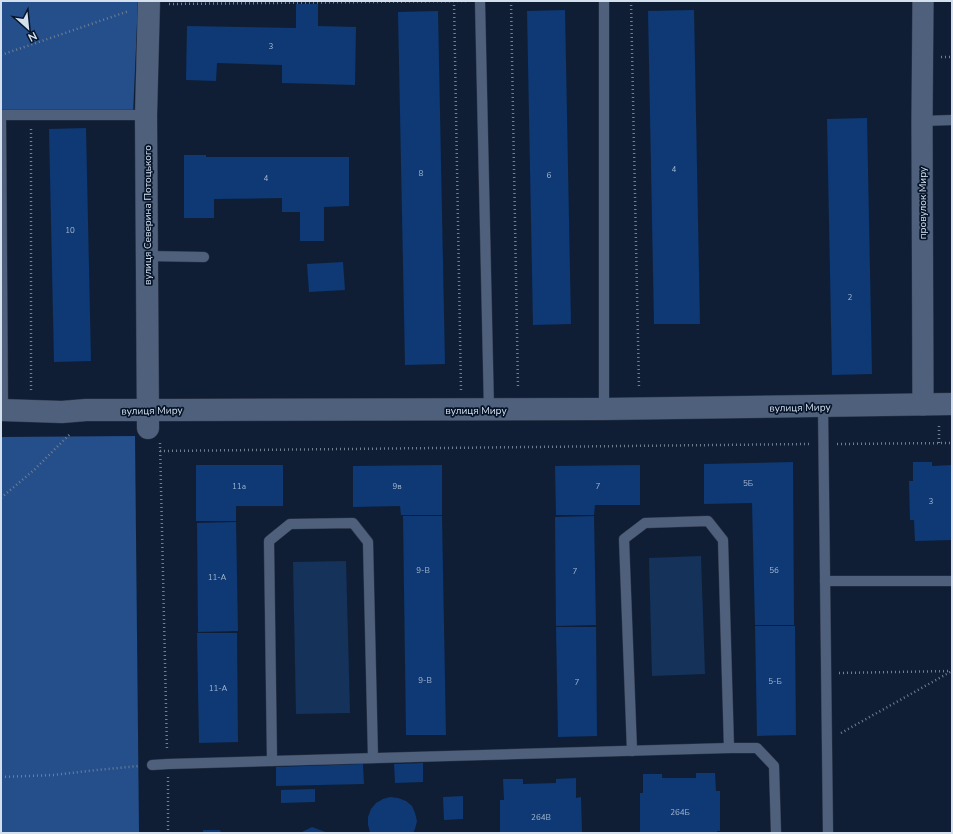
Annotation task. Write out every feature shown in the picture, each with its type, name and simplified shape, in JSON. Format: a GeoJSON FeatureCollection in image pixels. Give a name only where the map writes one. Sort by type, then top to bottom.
{"type":"FeatureCollection","features":[{"type":"Feature","properties":{"kind":"street","name":"провулок Миру"},"geometry":{"type":"LineString","coordinates":[[923,1],[922,121],[938,409]]}},
{"type":"Feature","properties":{"kind":"street","name":"вулиця Северина Потоцького"},"geometry":{"type":"LineString","coordinates":[[149,2],[146,115],[147,256],[152,425]]}},
{"type":"Feature","properties":{"kind":"street","name":"вулиця Миру"},"geometry":{"type":"LineString","coordinates":[[2,410],[62,412],[86,410],[152,425],[489,410],[823,406],[938,409]]}},
{"type":"Feature","properties":{"kind":"lane"},"geometry":{"type":"LineString","coordinates":[[480,1],[489,410]]}},
{"type":"Feature","properties":{"kind":"lane"},"geometry":{"type":"LineString","coordinates":[[604,1],[604,409]]}},
{"type":"Feature","properties":{"kind":"lane"},"geometry":{"type":"LineString","coordinates":[[2,410],[1,116],[146,115]]}},
{"type":"Feature","properties":{"kind":"lane"},"geometry":{"type":"LineString","coordinates":[[922,121],[952,120]]}},
{"type":"Feature","properties":{"kind":"lane"},"geometry":{"type":"LineString","coordinates":[[147,256],[204,257]]}},
{"type":"Feature","properties":{"kind":"lane"},"geometry":{"type":"LineString","coordinates":[[823,406],[828,833]]}},
{"type":"Feature","properties":{"kind":"lane"},"geometry":{"type":"LineString","coordinates":[[632,751],[624,539],[645,522],[708,521],[723,540],[729,748]]}},
{"type":"Feature","properties":{"kind":"lane"},"geometry":{"type":"LineString","coordinates":[[272,761],[269,541],[290,524],[353,523],[368,542],[373,758]]}},
{"type":"Feature","properties":{"kind":"lane"},"geometry":{"type":"LineString","coordinates":[[825,581],[952,581]]}},
{"type":"Feature","properties":{"kind":"lane"},"geometry":{"type":"LineString","coordinates":[[152,765],[757,748],[774,766],[776,833]]}},
{"type":"Feature","properties":{"kind":"path"},"geometry":{"type":"LineString","coordinates":[[454,1],[461,390]]}},
{"type":"Feature","properties":{"kind":"path"},"geometry":{"type":"LineString","coordinates":[[1,55],[149,2],[467,1]]}},
{"type":"Feature","properties":{"kind":"path"},"geometry":{"type":"LineString","coordinates":[[511,1],[518,390]]}},
{"type":"Feature","properties":{"kind":"path"},"geometry":{"type":"LineString","coordinates":[[631,1],[639,390]]}},
{"type":"Feature","properties":{"kind":"path"},"geometry":{"type":"LineString","coordinates":[[30,116],[30,390]]}},
{"type":"Feature","properties":{"kind":"path"},"geometry":{"type":"LineString","coordinates":[[938,409],[939,443]]}},
{"type":"Feature","properties":{"kind":"path"},"geometry":{"type":"LineString","coordinates":[[1,498],[35,469],[76,427],[86,410]]}},
{"type":"Feature","properties":{"kind":"path"},"geometry":{"type":"LineString","coordinates":[[152,425],[160,451],[168,764],[168,833]]}},
{"type":"Feature","properties":{"kind":"path"},"geometry":{"type":"LineString","coordinates":[[160,451],[952,443]]}},
{"type":"Feature","properties":{"kind":"path"},"geometry":{"type":"LineString","coordinates":[[827,673],[951,671]]}},
{"type":"Feature","properties":{"kind":"path"},"geometry":{"type":"LineString","coordinates":[[828,741],[951,671]]}},
{"type":"Feature","properties":{"kind":"path"},"geometry":{"type":"LineString","coordinates":[[1,777],[53,775],[152,765]]}},
{"type":"Feature","properties":{"kind":"shaded area"},"geometry":{"type":"Polygon","coordinates":[[[1,1],[138,1],[133,115],[1,117],[1,1]]]}},
{"type":"Feature","properties":{"kind":"shaded area"},"geometry":{"type":"Polygon","coordinates":[[[135,436],[139,833],[1,833],[1,437],[135,436]]]}},
{"type":"Feature","properties":{"kind":"shaded area"},"geometry":{"type":"Polygon","coordinates":[[[701,556],[705,674],[652,676],[649,558],[701,556]]]}},
{"type":"Feature","properties":{"kind":"shaded area"},"geometry":{"type":"Polygon","coordinates":[[[346,561],[350,713],[296,714],[293,562],[346,561]]]}},
{"type":"Feature","properties":{"kind":"building"},"geometry":{"type":"Polygon","coordinates":[[[296,4],[318,4],[318,26],[356,27],[355,85],[282,83],[282,65],[217,63],[216,81],[186,80],[187,26],[296,28],[296,4]]]}},
{"type":"Feature","properties":{"kind":"building"},"geometry":{"type":"Polygon","coordinates":[[[565,10],[571,324],[533,325],[527,11],[565,10]]]}},
{"type":"Feature","properties":{"kind":"building"},"geometry":{"type":"Polygon","coordinates":[[[694,10],[700,324],[654,324],[648,11],[694,10]]]}},
{"type":"Feature","properties":{"kind":"building"},"geometry":{"type":"Polygon","coordinates":[[[438,11],[445,364],[405,365],[398,12],[438,11]]]}},
{"type":"Feature","properties":{"kind":"building"},"geometry":{"type":"Polygon","coordinates":[[[867,118],[872,374],[832,375],[827,119],[867,118]]]}},
{"type":"Feature","properties":{"kind":"building"},"geometry":{"type":"Polygon","coordinates":[[[86,128],[91,361],[54,362],[49,129],[86,128]]]}},
{"type":"Feature","properties":{"kind":"building"},"geometry":{"type":"Polygon","coordinates":[[[184,155],[206,155],[206,157],[349,157],[349,206],[324,207],[324,241],[300,241],[300,212],[282,212],[282,198],[214,199],[214,218],[184,218],[184,155]]]}},
{"type":"Feature","properties":{"kind":"building"},"geometry":{"type":"Polygon","coordinates":[[[343,262],[345,290],[309,292],[307,264],[343,262]]]}},
{"type":"Feature","properties":{"kind":"building"},"geometry":{"type":"Polygon","coordinates":[[[793,462],[794,625],[755,625],[752,503],[704,504],[704,464],[793,462]]]}},
{"type":"Feature","properties":{"kind":"building"},"geometry":{"type":"Polygon","coordinates":[[[913,462],[932,462],[932,466],[952,465],[952,540],[915,541],[914,520],[910,520],[909,481],[913,481],[913,462]]]}},
{"type":"Feature","properties":{"kind":"building"},"geometry":{"type":"Polygon","coordinates":[[[196,465],[283,465],[283,506],[236,506],[236,521],[196,521],[196,465]]]}},
{"type":"Feature","properties":{"kind":"building"},"geometry":{"type":"Polygon","coordinates":[[[442,465],[442,515],[401,515],[400,506],[353,507],[353,466],[442,465]]]}},
{"type":"Feature","properties":{"kind":"building"},"geometry":{"type":"Polygon","coordinates":[[[640,465],[640,505],[595,505],[594,515],[556,515],[555,466],[640,465]]]}},
{"type":"Feature","properties":{"kind":"building"},"geometry":{"type":"Polygon","coordinates":[[[403,516],[442,516],[446,735],[406,735],[403,516]]]}},
{"type":"Feature","properties":{"kind":"building"},"geometry":{"type":"Polygon","coordinates":[[[594,516],[596,625],[556,626],[555,517],[594,516]]]}},
{"type":"Feature","properties":{"kind":"building"},"geometry":{"type":"Polygon","coordinates":[[[236,522],[238,631],[198,632],[197,523],[236,522]]]}},
{"type":"Feature","properties":{"kind":"building"},"geometry":{"type":"Polygon","coordinates":[[[755,626],[795,626],[796,735],[757,736],[755,626]]]}},
{"type":"Feature","properties":{"kind":"building"},"geometry":{"type":"Polygon","coordinates":[[[556,627],[596,627],[597,736],[558,737],[556,627]]]}},
{"type":"Feature","properties":{"kind":"building"},"geometry":{"type":"Polygon","coordinates":[[[197,633],[237,633],[238,742],[199,743],[197,633]]]}},
{"type":"Feature","properties":{"kind":"building"},"geometry":{"type":"Polygon","coordinates":[[[423,763],[423,782],[395,783],[394,764],[423,763]]]}},
{"type":"Feature","properties":{"kind":"building"},"geometry":{"type":"Polygon","coordinates":[[[363,764],[364,784],[276,786],[276,767],[363,764]]]}},
{"type":"Feature","properties":{"kind":"building"},"geometry":{"type":"Polygon","coordinates":[[[696,773],[715,773],[716,791],[720,791],[720,831],[717,831],[717,833],[640,833],[640,793],[643,793],[643,774],[662,774],[662,778],[696,778],[696,773]]]}},
{"type":"Feature","properties":{"kind":"building"},"geometry":{"type":"Polygon","coordinates":[[[576,778],[576,798],[581,797],[582,833],[500,833],[500,800],[504,800],[503,779],[523,779],[523,784],[556,783],[556,779],[576,778]]]}},
{"type":"Feature","properties":{"kind":"building"},"geometry":{"type":"Polygon","coordinates":[[[315,789],[315,802],[281,803],[281,790],[315,789]]]}},
{"type":"Feature","properties":{"kind":"building"},"geometry":{"type":"Polygon","coordinates":[[[463,796],[463,819],[444,820],[443,797],[463,796]]]}},
{"type":"Feature","properties":{"kind":"building"},"geometry":{"type":"Polygon","coordinates":[[[390,797],[406,801],[412,806],[417,821],[413,833],[370,832],[368,817],[371,809],[376,803],[390,797]]]}},
{"type":"Feature","properties":{"kind":"building"},"geometry":{"type":"Polygon","coordinates":[[[312,827],[328,833],[300,833],[312,827]]]}},
{"type":"Feature","properties":{"kind":"building"},"geometry":{"type":"Polygon","coordinates":[[[203,830],[220,830],[221,833],[203,833],[203,830]]]}}]}
